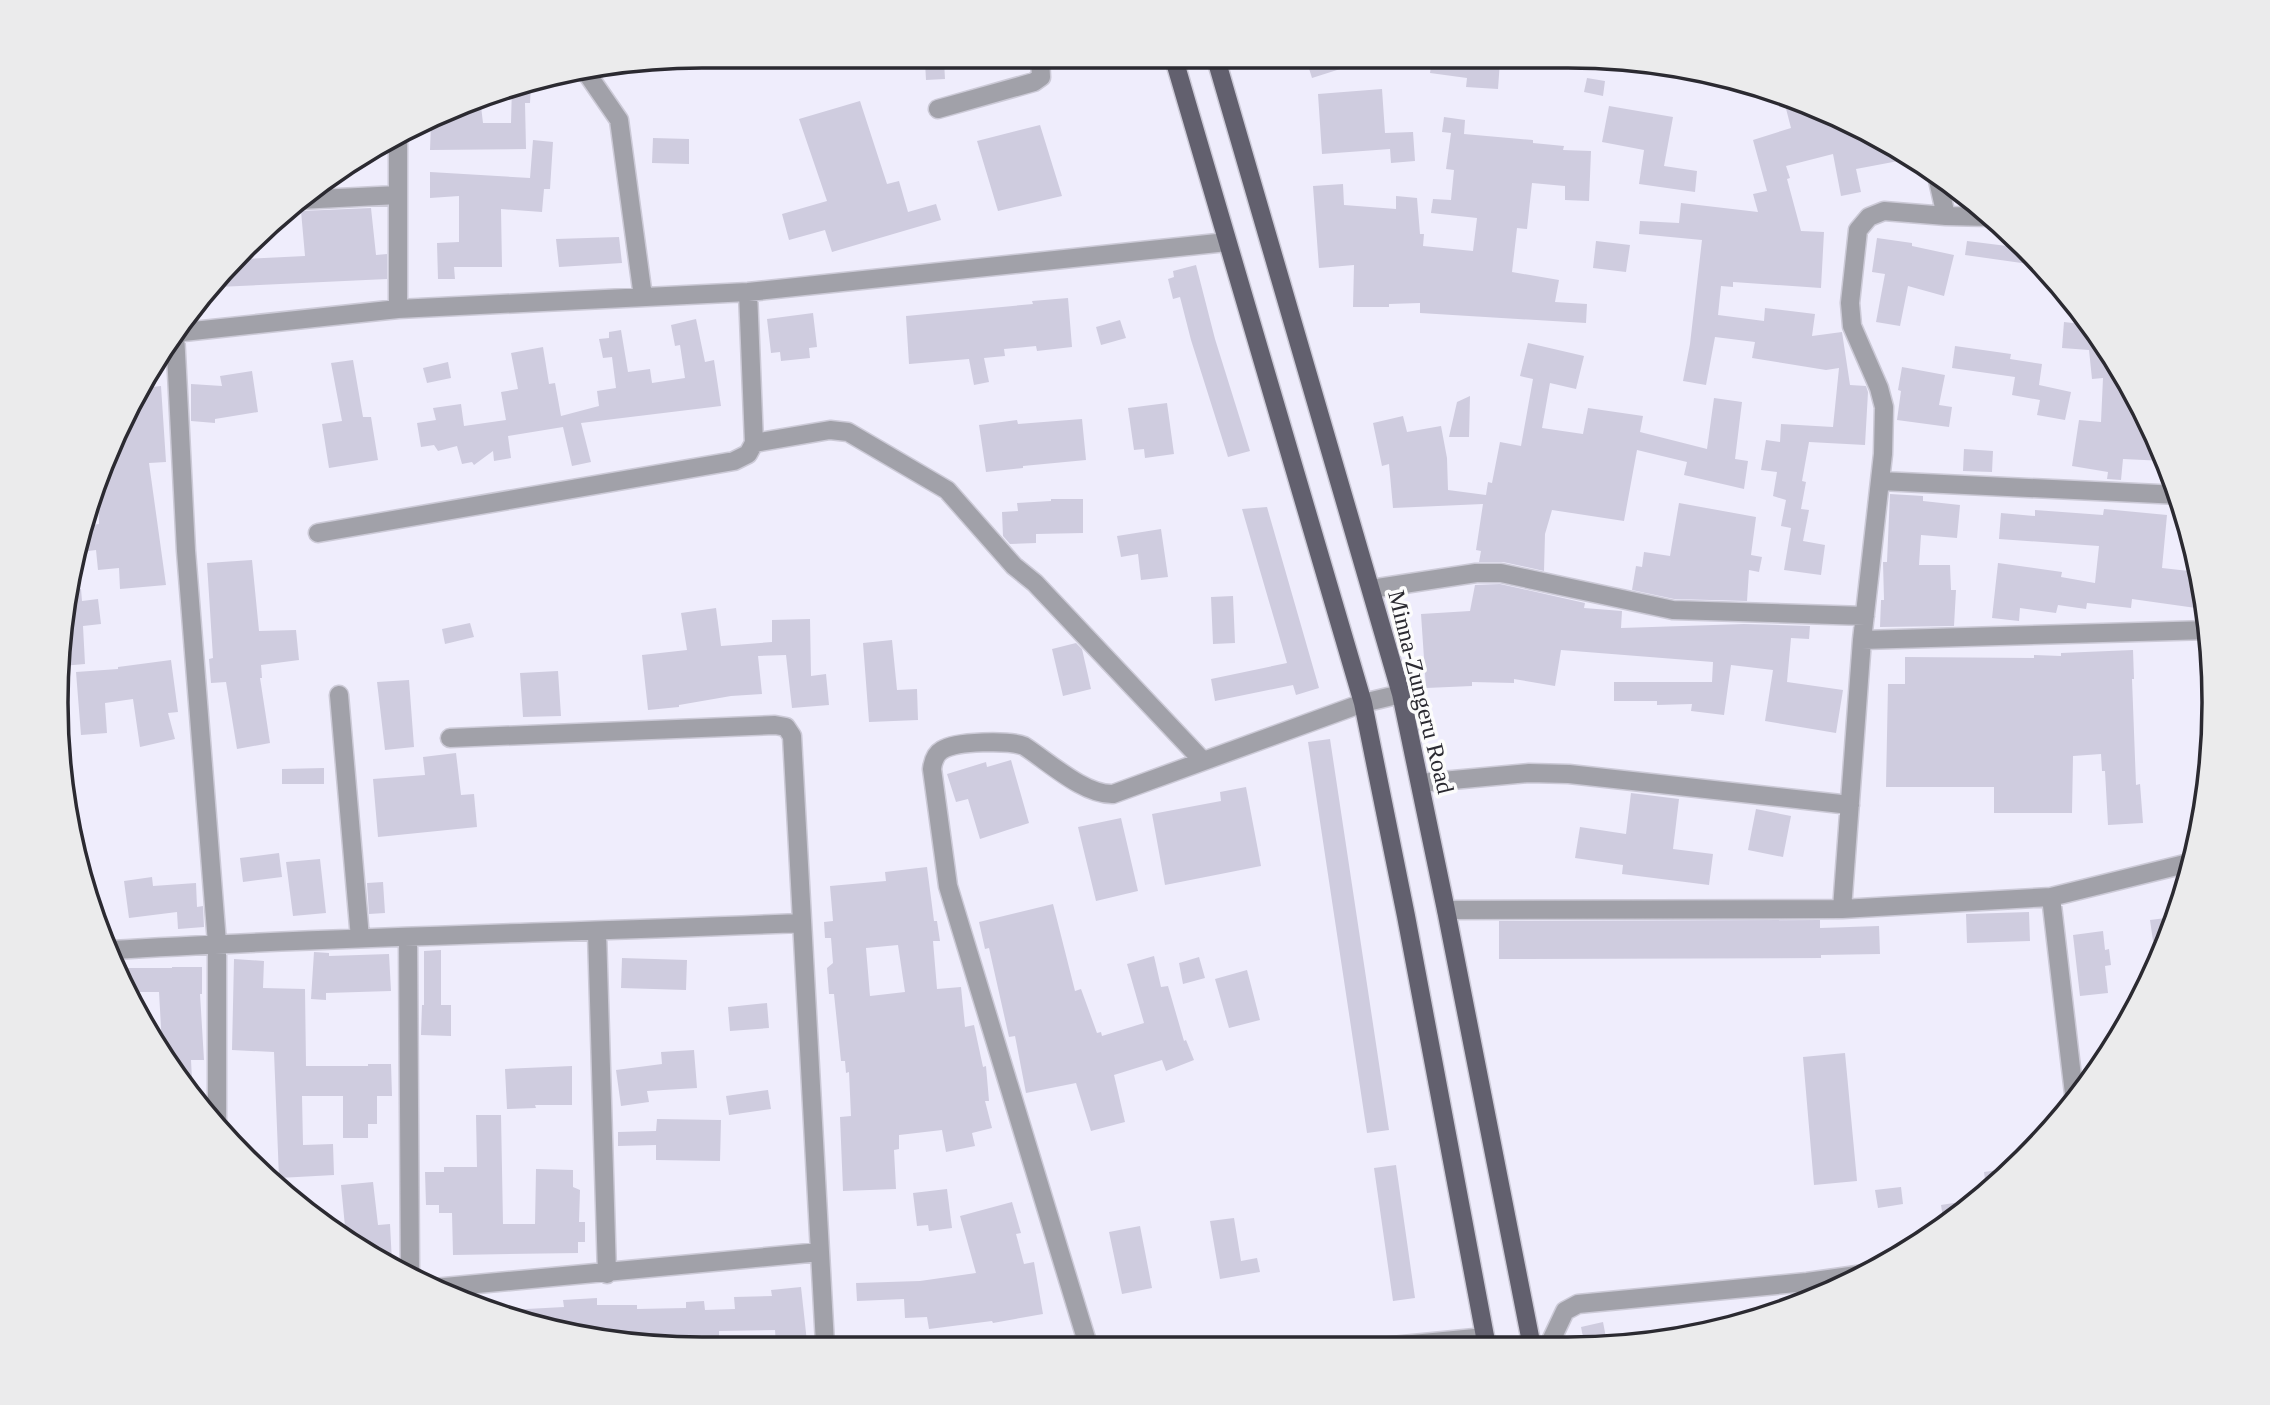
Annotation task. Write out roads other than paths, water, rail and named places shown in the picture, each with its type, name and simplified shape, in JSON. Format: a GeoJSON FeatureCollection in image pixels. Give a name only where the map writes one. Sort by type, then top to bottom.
{"type":"FeatureCollection","features":[{"type":"Feature","properties":{"kind":"main road"},"geometry":{"type":"LineString","coordinates":[[1177,68],[1363,703],[1485,1337]]}},
{"type":"Feature","properties":{"kind":"main road","name":"Minna-Zungeru Road"},"geometry":{"type":"LineString","coordinates":[[1219,68],[1401,694],[1447,910],[1530,1337]]}},
{"type":"Feature","properties":{"kind":"street"},"geometry":{"type":"LineString","coordinates":[[937,109],[1034,82],[1041,77],[1041,68]]}},
{"type":"Feature","properties":{"kind":"street"},"geometry":{"type":"LineString","coordinates":[[590,78],[619,120],[643,297]]}},
{"type":"Feature","properties":{"kind":"street"},"geometry":{"type":"LineString","coordinates":[[398,146],[398,309]]}},
{"type":"Feature","properties":{"kind":"street"},"geometry":{"type":"LineString","coordinates":[[1940,189],[1946,216]]}},
{"type":"Feature","properties":{"kind":"street"},"geometry":{"type":"LineString","coordinates":[[316,199],[398,195]]}},
{"type":"Feature","properties":{"kind":"street"},"geometry":{"type":"LineString","coordinates":[[1842,909],[1862,640],[1883,454],[1884,407],[1880,388],[1852,326],[1850,303],[1858,230],[1869,217],[1884,211],[1975,217]]}},
{"type":"Feature","properties":{"kind":"street"},"geometry":{"type":"LineString","coordinates":[[188,332],[398,309],[748,292],[1227,242]]}},
{"type":"Feature","properties":{"kind":"street"},"geometry":{"type":"LineString","coordinates":[[318,533],[734,461],[748,454],[754,443],[748,292]]}},
{"type":"Feature","properties":{"kind":"street"},"geometry":{"type":"LineString","coordinates":[[176,349],[186,551],[217,943],[217,1110]]}},
{"type":"Feature","properties":{"kind":"street"},"geometry":{"type":"LineString","coordinates":[[754,443],[830,430],[848,432],[947,490],[1014,566],[1035,583],[1202,760]]}},
{"type":"Feature","properties":{"kind":"street"},"geometry":{"type":"LineString","coordinates":[[1880,481],[2166,494]]}},
{"type":"Feature","properties":{"kind":"street"},"geometry":{"type":"LineString","coordinates":[[1371,589],[1476,573],[1501,573],[1673,611],[1865,616]]}},
{"type":"Feature","properties":{"kind":"street"},"geometry":{"type":"LineString","coordinates":[[1862,640],[2197,630]]}},
{"type":"Feature","properties":{"kind":"street"},"geometry":{"type":"LineString","coordinates":[[1086,1337],[948,886],[932,769],[939,751],[949,747],[1013,742],[1024,746],[1100,794],[1114,794],[1363,703],[1401,694]]}},
{"type":"Feature","properties":{"kind":"street"},"geometry":{"type":"LineString","coordinates":[[338,695],[360,938]]}},
{"type":"Feature","properties":{"kind":"street"},"geometry":{"type":"LineString","coordinates":[[450,738],[775,725],[786,727],[792,736],[825,1337]]}},
{"type":"Feature","properties":{"kind":"street"},"geometry":{"type":"LineString","coordinates":[[1420,783],[1529,773],[1569,774],[1850,805]]}},
{"type":"Feature","properties":{"kind":"street"},"geometry":{"type":"LineString","coordinates":[[1447,910],[1842,909],[2051,897],[2180,865]]}},
{"type":"Feature","properties":{"kind":"street"},"geometry":{"type":"LineString","coordinates":[[2051,897],[2073,1086]]}},
{"type":"Feature","properties":{"kind":"street"},"geometry":{"type":"LineString","coordinates":[[119,949],[217,943],[801,923]]}},
{"type":"Feature","properties":{"kind":"street"},"geometry":{"type":"LineString","coordinates":[[597,932],[607,1273]]}},
{"type":"Feature","properties":{"kind":"street"},"geometry":{"type":"LineString","coordinates":[[408,937],[410,1265]]}},
{"type":"Feature","properties":{"kind":"street"},"geometry":{"type":"LineString","coordinates":[[456,1286],[820,1252]]}},
{"type":"Feature","properties":{"kind":"street"},"geometry":{"type":"LineString","coordinates":[[1553,1337],[1565,1311],[1578,1304],[1829,1280]]}}]}
